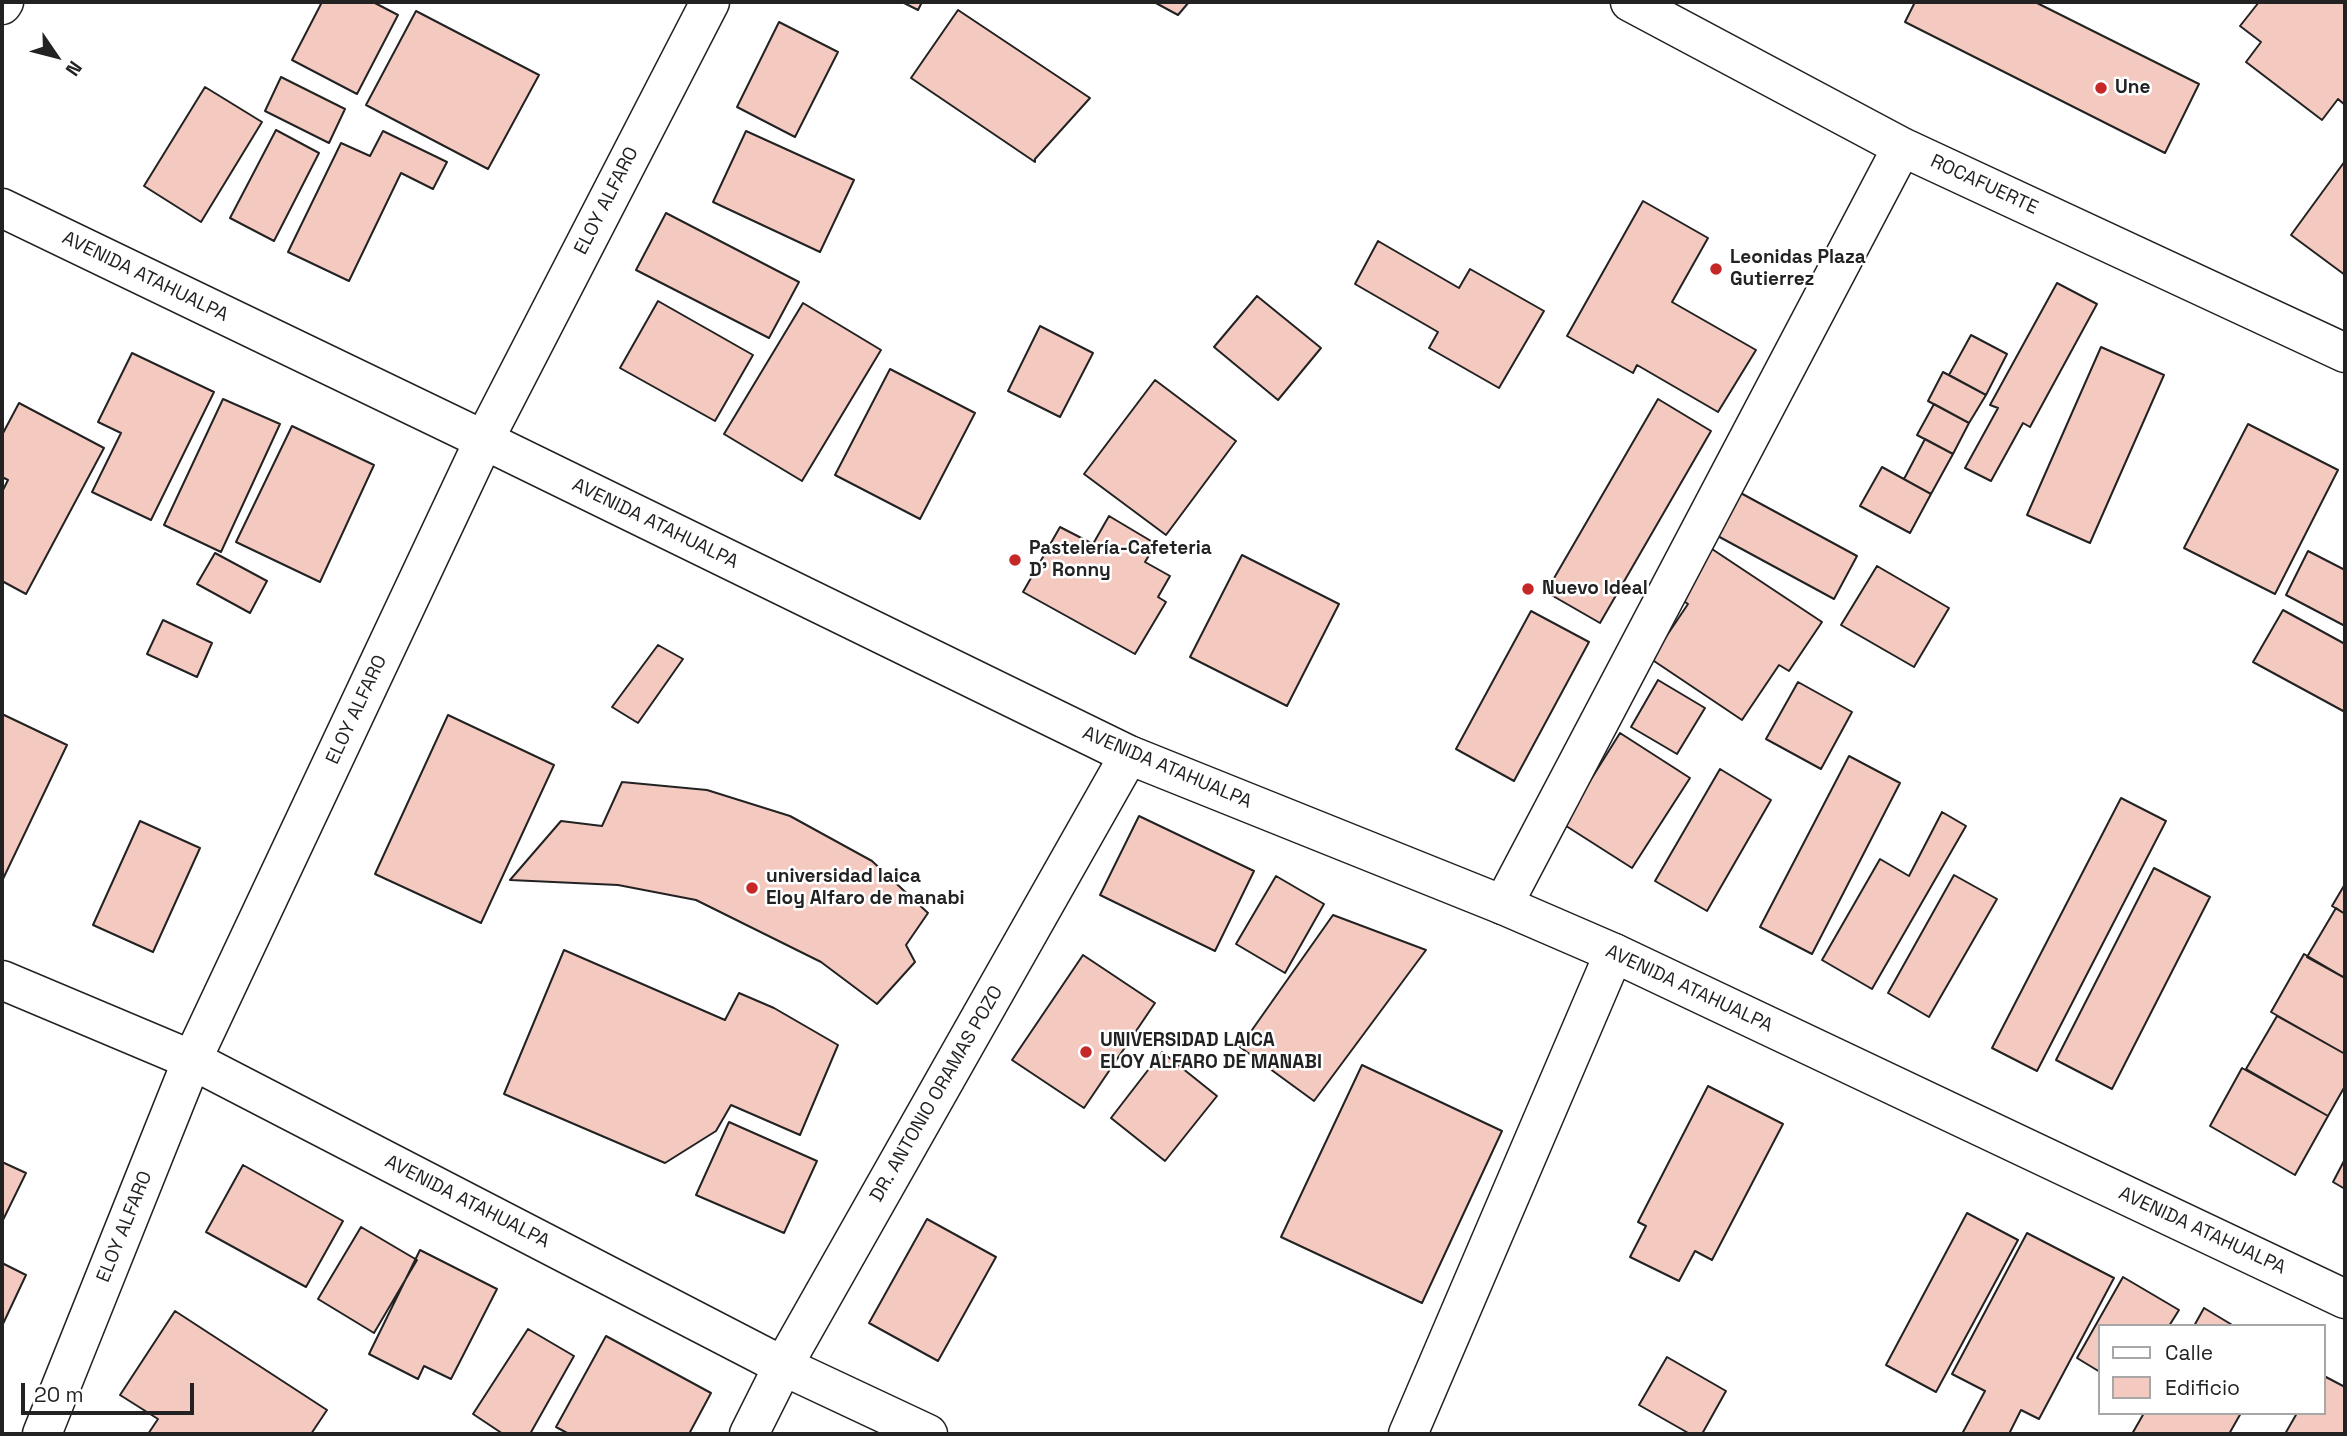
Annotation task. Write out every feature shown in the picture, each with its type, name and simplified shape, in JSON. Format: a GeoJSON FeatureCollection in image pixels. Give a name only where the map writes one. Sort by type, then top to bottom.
{"type":"FeatureCollection","features":[{"type":"Feature","properties":{"kind":"main road","name":"ELOY ALFARO"},"geometry":{"type":"LineString","coordinates":[[42,1434],[192,1060],[484,440],[710,2]]}},
{"type":"Feature","properties":{"kind":"main road","name":"ROCAFUERTE"},"geometry":{"type":"LineString","coordinates":[[1630,2],[1902,146],[2345,353]]}},
{"type":"Feature","properties":{"kind":"main road"},"geometry":{"type":"LineString","coordinates":[[1503,905],[1902,146]]}},
{"type":"Feature","properties":{"kind":"main road","name":"AVENIDA ATAHUALPA"},"geometry":{"type":"LineString","coordinates":[[2,208],[1129,755],[1503,905],[1614,953],[2345,1299]]}},
{"type":"Feature","properties":{"kind":"main road","name":"DR. ANTONIO ORAMAS POZO"},"geometry":{"type":"LineString","coordinates":[[749,1434],[783,1366],[1129,755]]}},
{"type":"Feature","properties":{"kind":"main road"},"geometry":{"type":"LineString","coordinates":[[1408,1434],[1614,953]]}},
{"type":"Feature","properties":{"kind":"main road","name":"AVENIDA ATAHUALPA"},"geometry":{"type":"LineString","coordinates":[[2,980],[192,1060],[783,1366],[928,1434]]}},
{"type":"Feature","properties":{"kind":"building"},"geometry":{"type":"Polygon","coordinates":[[[322,2],[373,2],[398,15],[357,94],[292,60],[322,2]]]}},
{"type":"Feature","properties":{"kind":"building"},"geometry":{"type":"Polygon","coordinates":[[[902,2],[922,2],[918,10],[902,2]]]}},
{"type":"Feature","properties":{"kind":"building"},"geometry":{"type":"Polygon","coordinates":[[[1154,2],[1189,2],[1178,15],[1154,2]]]}},
{"type":"Feature","properties":{"kind":"building"},"geometry":{"type":"Polygon","coordinates":[[[1915,2],[2035,2],[2199,84],[2165,153],[1905,22],[1915,2]]]}},
{"type":"Feature","properties":{"kind":"building"},"geometry":{"type":"Polygon","coordinates":[[[2259,2],[2345,2],[2345,105],[2338,99],[2322,120],[2246,62],[2261,42],[2240,26],[2259,2]]]}},
{"type":"Feature","properties":{"kind":"building"},"geometry":{"type":"Polygon","coordinates":[[[958,10],[1090,98],[1035,162],[911,78],[958,10]]]}},
{"type":"Feature","properties":{"kind":"building"},"geometry":{"type":"Polygon","coordinates":[[[416,11],[539,75],[488,169],[366,105],[416,11]]]}},
{"type":"Feature","properties":{"kind":"building"},"geometry":{"type":"Polygon","coordinates":[[[779,22],[838,52],[795,137],[737,107],[779,22]]]}},
{"type":"Feature","properties":{"kind":"building"},"geometry":{"type":"Polygon","coordinates":[[[281,77],[345,109],[329,143],[265,111],[281,77]]]}},
{"type":"Feature","properties":{"kind":"building"},"geometry":{"type":"Polygon","coordinates":[[[205,87],[262,122],[201,222],[144,186],[205,87]]]}},
{"type":"Feature","properties":{"kind":"building"},"geometry":{"type":"Polygon","coordinates":[[[276,130],[319,153],[274,241],[230,218],[276,130]]]}},
{"type":"Feature","properties":{"kind":"building"},"geometry":{"type":"Polygon","coordinates":[[[383,131],[447,162],[433,189],[401,173],[349,281],[288,252],[341,143],[370,156],[383,131]]]}},
{"type":"Feature","properties":{"kind":"building"},"geometry":{"type":"Polygon","coordinates":[[[746,131],[854,180],[820,252],[713,202],[746,131]]]}},
{"type":"Feature","properties":{"kind":"building"},"geometry":{"type":"Polygon","coordinates":[[[2345,161],[2345,275],[2291,235],[2345,161]]]}},
{"type":"Feature","properties":{"kind":"building"},"geometry":{"type":"Polygon","coordinates":[[[1643,201],[1708,238],[1672,302],[1756,350],[1718,412],[1637,365],[1633,373],[1567,336],[1643,201]]]}},
{"type":"Feature","properties":{"kind":"building"},"geometry":{"type":"Polygon","coordinates":[[[666,213],[799,282],[769,338],[636,270],[666,213]]]}},
{"type":"Feature","properties":{"kind":"building"},"geometry":{"type":"Polygon","coordinates":[[[1378,241],[1459,288],[1470,269],[1544,311],[1499,388],[1429,348],[1438,332],[1355,284],[1378,241]]]}},
{"type":"Feature","properties":{"kind":"building"},"geometry":{"type":"Polygon","coordinates":[[[2057,283],[2097,304],[2030,427],[2023,423],[1991,481],[1965,468],[1998,408],[1990,405],[2057,283]]]}},
{"type":"Feature","properties":{"kind":"building"},"geometry":{"type":"Polygon","coordinates":[[[1257,296],[1321,348],[1278,400],[1214,347],[1257,296]]]}},
{"type":"Feature","properties":{"kind":"building"},"geometry":{"type":"Polygon","coordinates":[[[658,301],[753,355],[715,421],[620,368],[658,301]]]}},
{"type":"Feature","properties":{"kind":"building"},"geometry":{"type":"Polygon","coordinates":[[[803,303],[881,350],[802,481],[724,434],[803,303]]]}},
{"type":"Feature","properties":{"kind":"building"},"geometry":{"type":"Polygon","coordinates":[[[1040,326],[1093,353],[1060,417],[1008,391],[1040,326]]]}},
{"type":"Feature","properties":{"kind":"building"},"geometry":{"type":"Polygon","coordinates":[[[1971,335],[2007,354],[1986,395],[1949,375],[1971,335]]]}},
{"type":"Feature","properties":{"kind":"building"},"geometry":{"type":"Polygon","coordinates":[[[2101,347],[2164,375],[2090,543],[2027,515],[2101,347]]]}},
{"type":"Feature","properties":{"kind":"building"},"geometry":{"type":"Polygon","coordinates":[[[132,353],[214,392],[151,520],[92,492],[121,433],[98,422],[132,353]]]}},
{"type":"Feature","properties":{"kind":"building"},"geometry":{"type":"Polygon","coordinates":[[[890,369],[975,413],[920,519],[835,475],[890,369]]]}},
{"type":"Feature","properties":{"kind":"building"},"geometry":{"type":"Polygon","coordinates":[[[1943,372],[1986,395],[1969,423],[1928,401],[1943,372]]]}},
{"type":"Feature","properties":{"kind":"building"},"geometry":{"type":"Polygon","coordinates":[[[1155,380],[1236,441],[1166,535],[1084,474],[1155,380]]]}},
{"type":"Feature","properties":{"kind":"building"},"geometry":{"type":"Polygon","coordinates":[[[223,399],[280,424],[221,552],[164,525],[223,399]]]}},
{"type":"Feature","properties":{"kind":"building"},"geometry":{"type":"Polygon","coordinates":[[[1658,399],[1711,431],[1600,623],[1546,592],[1658,399]]]}},
{"type":"Feature","properties":{"kind":"building"},"geometry":{"type":"Polygon","coordinates":[[[19,403],[104,448],[26,594],[2,581],[2,492],[8,480],[2,477],[2,435],[19,403]]]}},
{"type":"Feature","properties":{"kind":"building"},"geometry":{"type":"Polygon","coordinates":[[[1934,404],[1969,423],[1953,454],[1917,435],[1934,404]]]}},
{"type":"Feature","properties":{"kind":"building"},"geometry":{"type":"Polygon","coordinates":[[[2248,424],[2338,470],[2275,594],[2184,548],[2248,424]]]}},
{"type":"Feature","properties":{"kind":"building"},"geometry":{"type":"Polygon","coordinates":[[[292,426],[374,465],[320,582],[236,542],[292,426]]]}},
{"type":"Feature","properties":{"kind":"building"},"geometry":{"type":"Polygon","coordinates":[[[1925,439],[1953,454],[1931,494],[1904,479],[1925,439]]]}},
{"type":"Feature","properties":{"kind":"building"},"geometry":{"type":"Polygon","coordinates":[[[1882,467],[1931,494],[1910,533],[1860,506],[1882,467]]]}},
{"type":"Feature","properties":{"kind":"building"},"geometry":{"type":"Polygon","coordinates":[[[1737,491],[1857,556],[1834,599],[1714,534],[1737,491]]]}},
{"type":"Feature","properties":{"kind":"building"},"geometry":{"type":"Polygon","coordinates":[[[1109,516],[1156,544],[1145,562],[1170,576],[1158,597],[1166,602],[1135,654],[1023,592],[1060,527],[1093,544],[1109,516]]]}},
{"type":"Feature","properties":{"kind":"building"},"geometry":{"type":"Polygon","coordinates":[[[1709,547],[1822,622],[1789,671],[1779,665],[1742,720],[1651,659],[1688,604],[1676,596],[1709,547]]]}},
{"type":"Feature","properties":{"kind":"building"},"geometry":{"type":"Polygon","coordinates":[[[2308,551],[2345,570],[2345,626],[2286,595],[2308,551]]]}},
{"type":"Feature","properties":{"kind":"building"},"geometry":{"type":"Polygon","coordinates":[[[215,553],[267,581],[250,613],[197,584],[215,553]]]}},
{"type":"Feature","properties":{"kind":"building"},"geometry":{"type":"Polygon","coordinates":[[[1242,555],[1339,604],[1287,706],[1190,657],[1242,555]]]}},
{"type":"Feature","properties":{"kind":"building"},"geometry":{"type":"Polygon","coordinates":[[[1877,566],[1949,608],[1914,667],[1841,625],[1877,566]]]}},
{"type":"Feature","properties":{"kind":"building"},"geometry":{"type":"Polygon","coordinates":[[[2283,610],[2345,644],[2345,712],[2253,662],[2283,610]]]}},
{"type":"Feature","properties":{"kind":"building"},"geometry":{"type":"Polygon","coordinates":[[[1531,611],[1589,642],[1514,781],[1456,749],[1531,611]]]}},
{"type":"Feature","properties":{"kind":"building"},"geometry":{"type":"Polygon","coordinates":[[[163,620],[212,643],[197,677],[147,654],[163,620]]]}},
{"type":"Feature","properties":{"kind":"building"},"geometry":{"type":"Polygon","coordinates":[[[658,645],[683,659],[638,723],[612,707],[658,645]]]}},
{"type":"Feature","properties":{"kind":"building"},"geometry":{"type":"Polygon","coordinates":[[[1658,680],[1705,708],[1677,754],[1631,727],[1658,680]]]}},
{"type":"Feature","properties":{"kind":"building"},"geometry":{"type":"Polygon","coordinates":[[[1798,682],[1852,712],[1821,769],[1766,739],[1798,682]]]}},
{"type":"Feature","properties":{"kind":"building"},"geometry":{"type":"Polygon","coordinates":[[[2,714],[67,745],[2,881],[2,714]]]}},
{"type":"Feature","properties":{"kind":"building"},"geometry":{"type":"Polygon","coordinates":[[[448,715],[554,765],[481,923],[375,874],[448,715]]]}},
{"type":"Feature","properties":{"kind":"building"},"geometry":{"type":"Polygon","coordinates":[[[1620,733],[1690,778],[1632,868],[1563,824],[1620,733]]]}},
{"type":"Feature","properties":{"kind":"building"},"geometry":{"type":"Polygon","coordinates":[[[1849,756],[1900,783],[1812,954],[1760,927],[1849,756]]]}},
{"type":"Feature","properties":{"kind":"building"},"geometry":{"type":"Polygon","coordinates":[[[1720,769],[1771,800],[1707,911],[1655,881],[1720,769]]]}},
{"type":"Feature","properties":{"kind":"building"},"geometry":{"type":"Polygon","coordinates":[[[622,782],[707,790],[790,816],[872,861],[928,913],[906,945],[915,962],[877,1004],[821,962],[696,900],[618,885],[510,880],[561,821],[602,826],[622,782]]]}},
{"type":"Feature","properties":{"kind":"building"},"geometry":{"type":"Polygon","coordinates":[[[2121,798],[2166,821],[2037,1071],[1992,1048],[2121,798]]]}},
{"type":"Feature","properties":{"kind":"building"},"geometry":{"type":"Polygon","coordinates":[[[1942,812],[1966,826],[1872,989],[1822,960],[1880,859],[1909,876],[1942,812]]]}},
{"type":"Feature","properties":{"kind":"building"},"geometry":{"type":"Polygon","coordinates":[[[1139,816],[1254,871],[1215,951],[1100,895],[1139,816]]]}},
{"type":"Feature","properties":{"kind":"building"},"geometry":{"type":"Polygon","coordinates":[[[140,821],[200,848],[153,952],[93,925],[140,821]]]}},
{"type":"Feature","properties":{"kind":"building"},"geometry":{"type":"Polygon","coordinates":[[[2154,868],[2210,897],[2112,1089],[2056,1060],[2154,868]]]}},
{"type":"Feature","properties":{"kind":"building"},"geometry":{"type":"Polygon","coordinates":[[[1954,875],[1997,899],[1929,1017],[1888,993],[1954,875]]]}},
{"type":"Feature","properties":{"kind":"building"},"geometry":{"type":"Polygon","coordinates":[[[1276,876],[1324,904],[1285,973],[1236,944],[1276,876]]]}},
{"type":"Feature","properties":{"kind":"building"},"geometry":{"type":"Polygon","coordinates":[[[2345,884],[2345,914],[2332,906],[2345,884]]]}},
{"type":"Feature","properties":{"kind":"building"},"geometry":{"type":"Polygon","coordinates":[[[2336,908],[2345,914],[2345,978],[2307,957],[2336,908]]]}},
{"type":"Feature","properties":{"kind":"building"},"geometry":{"type":"Polygon","coordinates":[[[1333,915],[1426,950],[1314,1101],[1240,1047],[1333,915]]]}},
{"type":"Feature","properties":{"kind":"building"},"geometry":{"type":"Polygon","coordinates":[[[564,950],[725,1020],[739,993],[774,1008],[838,1045],[800,1135],[731,1105],[716,1131],[665,1163],[504,1094],[564,950]]]}},
{"type":"Feature","properties":{"kind":"building"},"geometry":{"type":"Polygon","coordinates":[[[2304,954],[2345,978],[2345,1054],[2271,1012],[2304,954]]]}},
{"type":"Feature","properties":{"kind":"building"},"geometry":{"type":"Polygon","coordinates":[[[1083,955],[1155,1003],[1084,1108],[1012,1060],[1083,955]]]}},
{"type":"Feature","properties":{"kind":"building"},"geometry":{"type":"Polygon","coordinates":[[[2277,1016],[2345,1054],[2345,1086],[2328,1116],[2246,1069],[2277,1016]]]}},
{"type":"Feature","properties":{"kind":"building"},"geometry":{"type":"Polygon","coordinates":[[[1162,1052],[1217,1096],[1165,1161],[1111,1118],[1162,1052]]]}},
{"type":"Feature","properties":{"kind":"building"},"geometry":{"type":"Polygon","coordinates":[[[1362,1065],[1502,1131],[1422,1303],[1281,1237],[1362,1065]]]}},
{"type":"Feature","properties":{"kind":"building"},"geometry":{"type":"Polygon","coordinates":[[[2242,1068],[2328,1116],[2295,1175],[2210,1126],[2242,1068]]]}},
{"type":"Feature","properties":{"kind":"building"},"geometry":{"type":"Polygon","coordinates":[[[1708,1086],[1783,1124],[1712,1260],[1695,1251],[1679,1281],[1630,1257],[1646,1226],[1638,1222],[1708,1086]]]}},
{"type":"Feature","properties":{"kind":"building"},"geometry":{"type":"Polygon","coordinates":[[[729,1122],[817,1161],[784,1233],[696,1195],[729,1122]]]}},
{"type":"Feature","properties":{"kind":"building"},"geometry":{"type":"Polygon","coordinates":[[[2345,1159],[2345,1189],[2333,1182],[2345,1159]]]}},
{"type":"Feature","properties":{"kind":"building"},"geometry":{"type":"Polygon","coordinates":[[[2,1162],[26,1173],[2,1222],[2,1162]]]}},
{"type":"Feature","properties":{"kind":"building"},"geometry":{"type":"Polygon","coordinates":[[[243,1165],[343,1221],[306,1287],[206,1232],[243,1165]]]}},
{"type":"Feature","properties":{"kind":"building"},"geometry":{"type":"Polygon","coordinates":[[[1967,1213],[2018,1240],[1936,1392],[1886,1365],[1967,1213]]]}},
{"type":"Feature","properties":{"kind":"building"},"geometry":{"type":"Polygon","coordinates":[[[927,1219],[996,1257],[938,1361],[869,1323],[927,1219]]]}},
{"type":"Feature","properties":{"kind":"building"},"geometry":{"type":"Polygon","coordinates":[[[361,1227],[417,1260],[374,1333],[318,1299],[361,1227]]]}},
{"type":"Feature","properties":{"kind":"building"},"geometry":{"type":"Polygon","coordinates":[[[2027,1233],[2114,1278],[2039,1419],[2021,1410],[2009,1434],[1962,1434],[1985,1391],[1952,1374],[2027,1233]]]}},
{"type":"Feature","properties":{"kind":"building"},"geometry":{"type":"Polygon","coordinates":[[[420,1250],[497,1289],[451,1379],[424,1366],[418,1379],[369,1354],[420,1250]]]}},
{"type":"Feature","properties":{"kind":"building"},"geometry":{"type":"Polygon","coordinates":[[[2,1263],[26,1275],[2,1326],[2,1263]]]}},
{"type":"Feature","properties":{"kind":"building"},"geometry":{"type":"Polygon","coordinates":[[[2123,1277],[2179,1310],[2170,1324],[2098,1324],[2098,1371],[2077,1358],[2123,1277]]]}},
{"type":"Feature","properties":{"kind":"building"},"geometry":{"type":"Polygon","coordinates":[[[2204,1308],[2231,1324],[2195,1324],[2204,1308]]]}},
{"type":"Feature","properties":{"kind":"building"},"geometry":{"type":"Polygon","coordinates":[[[175,1311],[327,1410],[311,1434],[148,1434],[158,1419],[120,1395],[175,1311]]]}},
{"type":"Feature","properties":{"kind":"building"},"geometry":{"type":"Polygon","coordinates":[[[528,1329],[574,1356],[530,1434],[503,1434],[473,1414],[528,1329]]]}},
{"type":"Feature","properties":{"kind":"building"},"geometry":{"type":"Polygon","coordinates":[[[606,1336],[711,1393],[689,1434],[569,1434],[556,1427],[606,1336]]]}},
{"type":"Feature","properties":{"kind":"building"},"geometry":{"type":"Polygon","coordinates":[[[1667,1357],[1726,1391],[1702,1434],[1690,1434],[1639,1405],[1667,1357]]]}},
{"type":"Feature","properties":{"kind":"building"},"geometry":{"type":"Polygon","coordinates":[[[2326,1377],[2345,1387],[2345,1434],[2285,1434],[2296,1415],[2326,1415],[2326,1377]]]}},
{"type":"Feature","properties":{"kind":"building"},"geometry":{"type":"Polygon","coordinates":[[[2143,1415],[2240,1415],[2229,1434],[2132,1434],[2143,1415]]]}},
{"type":"Feature","properties":{"kind":"place","name":"Une"},"geometry":{"type":"Point","coordinates":[2101,88]}},
{"type":"Feature","properties":{"kind":"place","name":"Leonidas Plaza Gutierrez"},"geometry":{"type":"Point","coordinates":[1716,269]}},
{"type":"Feature","properties":{"kind":"place","name":"Pastelería-Cafeteria D' Ronny"},"geometry":{"type":"Point","coordinates":[1015,560]}},
{"type":"Feature","properties":{"kind":"place","name":"Nuevo Ideal"},"geometry":{"type":"Point","coordinates":[1528,589]}},
{"type":"Feature","properties":{"kind":"place","name":"universidad laica Eloy Alfaro de manabi"},"geometry":{"type":"Point","coordinates":[752,888]}},
{"type":"Feature","properties":{"kind":"place","name":"UNIVERSIDAD LAICA ELOY ALFARO DE MANABI"},"geometry":{"type":"Point","coordinates":[1086,1052]}}]}
